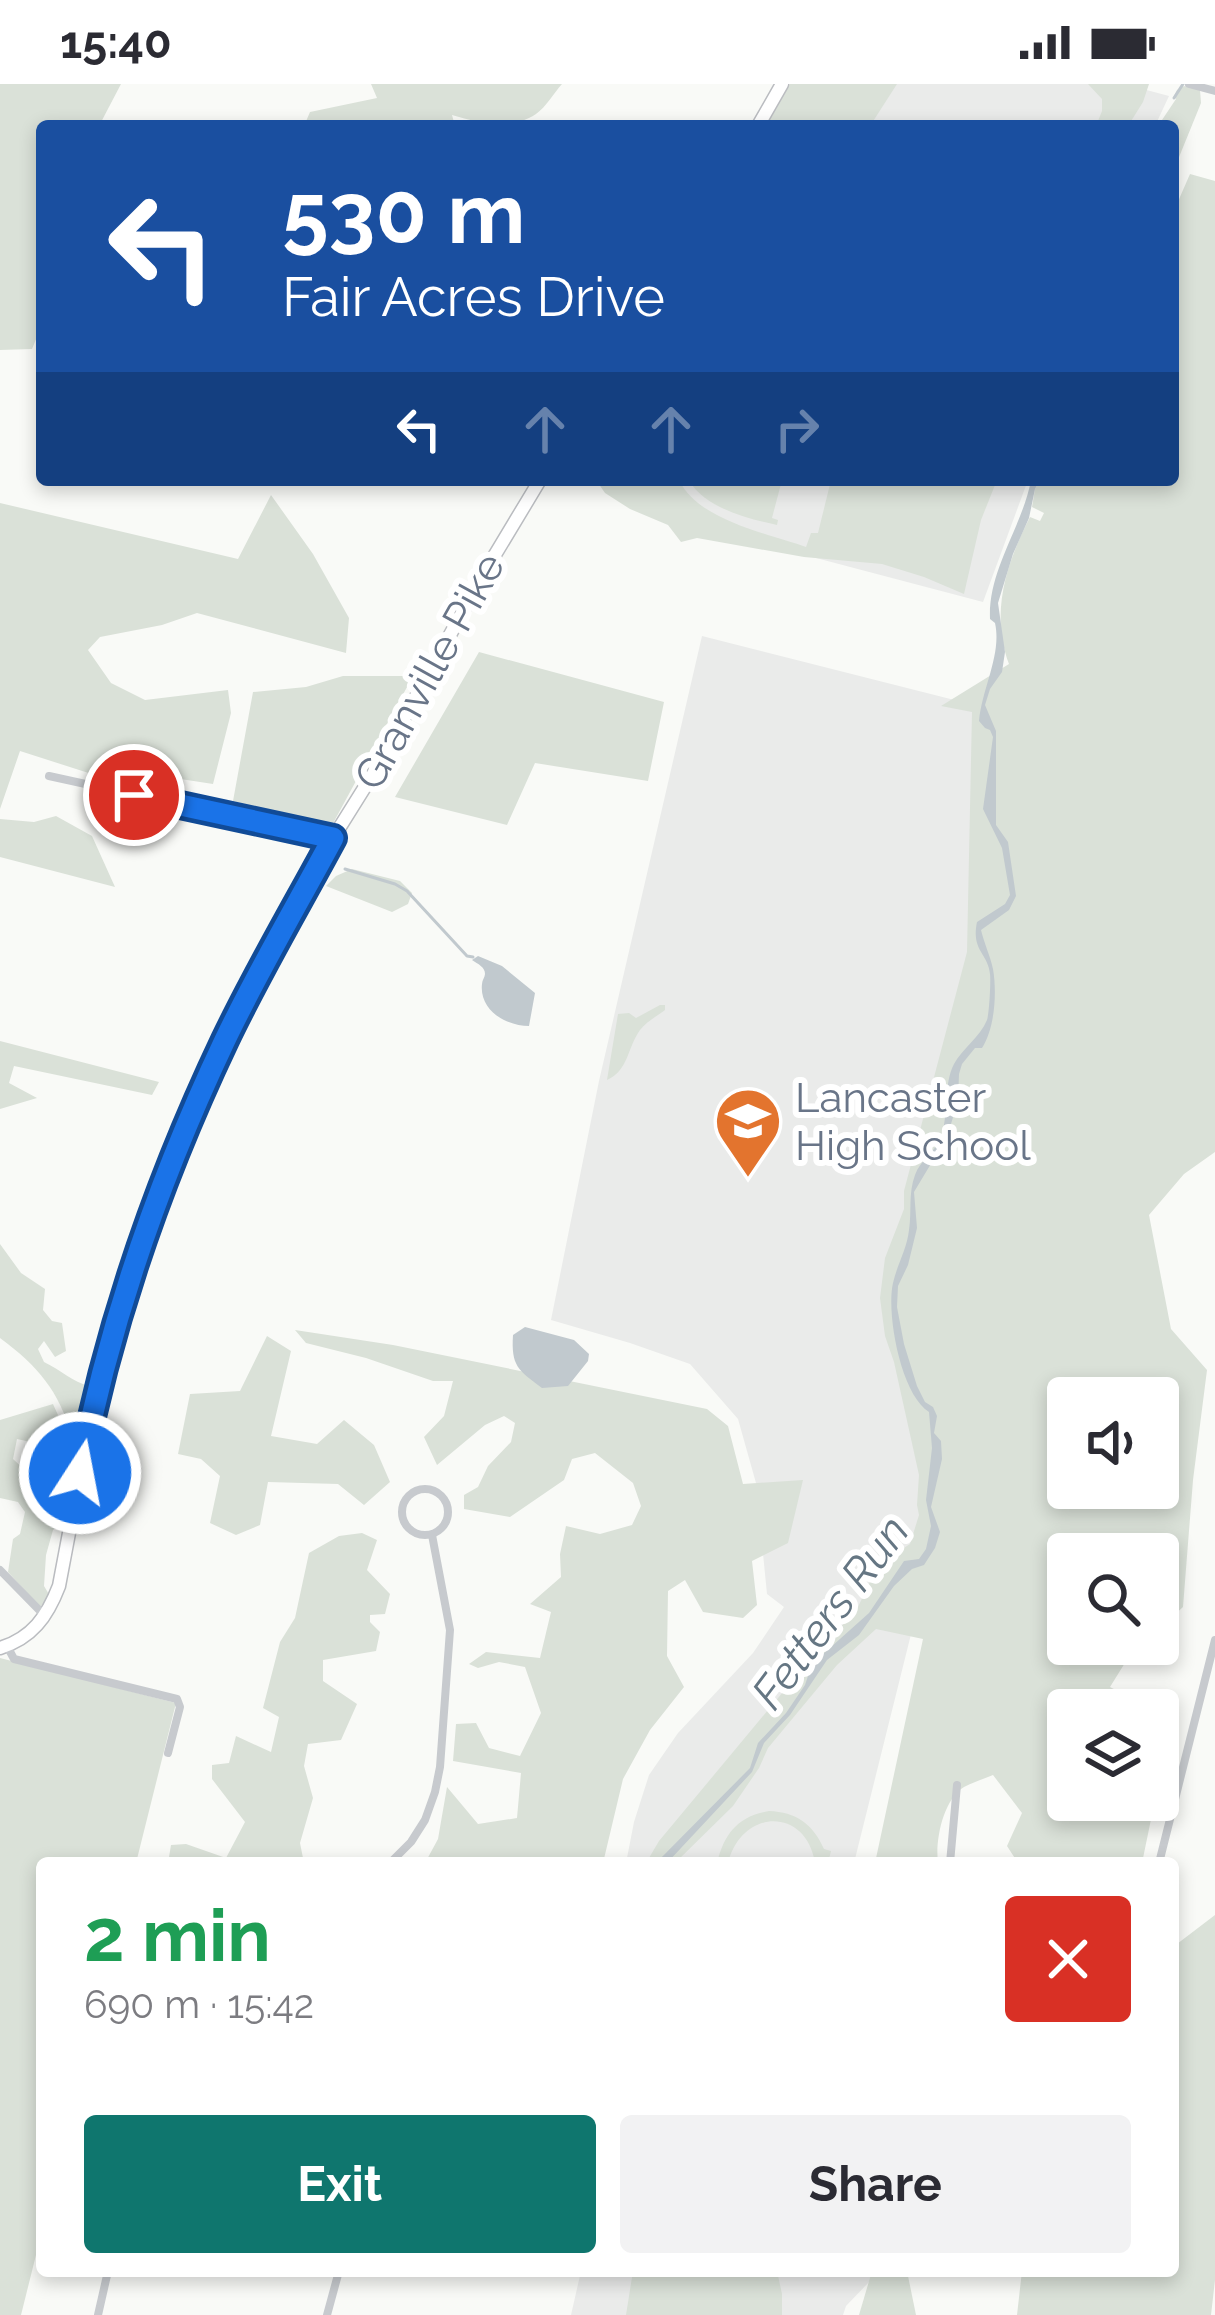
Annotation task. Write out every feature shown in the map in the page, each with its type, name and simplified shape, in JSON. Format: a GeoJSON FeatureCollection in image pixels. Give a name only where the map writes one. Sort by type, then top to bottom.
{"type":"FeatureCollection","features":[{"type":"Feature","properties":{"kind":"highway"},"geometry":{"type":"LineString","coordinates":[[761,120],[782,84]]}},
{"type":"Feature","properties":{"kind":"highway","name":"Granville Pike"},"geometry":{"type":"LineString","coordinates":[[45,1616],[59,1586],[103,1365],[150,1217],[185,1127],[225,1039],[333,838],[536,486]]}},
{"type":"Feature","properties":{"kind":"highway"},"geometry":{"type":"LineString","coordinates":[[4,1647],[30,1634],[45,1616]]}},
{"type":"Feature","properties":{"kind":"street"},"geometry":{"type":"LineString","coordinates":[[1193,85],[1215,91]]}},
{"type":"Feature","properties":{"kind":"street"},"geometry":{"type":"LineString","coordinates":[[49,776],[333,838]]}},
{"type":"Feature","properties":{"kind":"street"},"geometry":{"type":"LineString","coordinates":[[427,1488],[448,1506],[446,1524],[432,1535],[414,1533],[403,1519],[405,1501],[427,1488]]}},
{"type":"Feature","properties":{"kind":"street"},"geometry":{"type":"LineString","coordinates":[[396,1857],[425,1820],[440,1767],[450,1630],[432,1535]]}},
{"type":"Feature","properties":{"kind":"street"},"geometry":{"type":"LineString","coordinates":[[0,1570],[45,1616]]}},
{"type":"Feature","properties":{"kind":"street"},"geometry":{"type":"LineString","coordinates":[[1161,1857],[1215,1640]]}},
{"type":"Feature","properties":{"kind":"street"},"geometry":{"type":"LineString","coordinates":[[4,1647],[14,1659],[177,1699],[180,1707],[168,1754]]}},
{"type":"Feature","properties":{"kind":"street"},"geometry":{"type":"LineString","coordinates":[[951,1857],[957,1785]]}},
{"type":"Feature","properties":{"kind":"street"},"geometry":{"type":"LineString","coordinates":[[98,2315],[107,2277]]}},
{"type":"Feature","properties":{"kind":"street"},"geometry":{"type":"LineString","coordinates":[[327,2315],[336,2277]]}},
{"type":"Feature","properties":{"kind":"shaded area"},"geometry":{"type":"Polygon","coordinates":[[[0,84],[121,84],[102,120],[36,120],[36,339],[32,349],[0,350],[0,84]]]}},
{"type":"Feature","properties":{"kind":"shaded area"},"geometry":{"type":"Polygon","coordinates":[[[371,84],[562,84],[526,120],[470,120],[452,115],[453,120],[307,120],[310,112],[377,98],[371,84]]]}},
{"type":"Feature","properties":{"kind":"shaded area"},"geometry":{"type":"Polygon","coordinates":[[[790,84],[897,84],[874,120],[769,120],[790,84]]]}},
{"type":"Feature","properties":{"kind":"shaded area"},"geometry":{"type":"Polygon","coordinates":[[[792,84],[1124,84],[1169,96],[1158,120],[772,120],[792,84]]]}},
{"type":"Feature","properties":{"kind":"shaded area"},"geometry":{"type":"Polygon","coordinates":[[[1088,84],[1149,84],[1132,120],[1098,120],[1102,99],[1088,84]]]}},
{"type":"Feature","properties":{"kind":"shaded area"},"geometry":{"type":"Polygon","coordinates":[[[1184,86],[1200,90],[1201,103],[1179,157],[1179,120],[1162,120],[1177,90],[1184,86]]]}},
{"type":"Feature","properties":{"kind":"shaded area"},"geometry":{"type":"Polygon","coordinates":[[[1190,174],[1215,181],[1215,1152],[1184,1174],[1149,1215],[1171,1329],[1207,1370],[1183,1607],[1179,1611],[1179,1533],[1047,1533],[1047,1665],[1124,1665],[1110,1687],[1114,1689],[1047,1689],[1047,1821],[1151,1821],[1143,1857],[1014,1857],[1007,1846],[1022,1813],[993,1775],[964,1787],[951,1801],[939,1832],[938,1857],[876,1857],[923,1639],[876,1629],[837,1665],[768,1748],[733,1806],[681,1857],[650,1857],[857,1609],[878,1565],[910,1544],[919,1515],[919,1475],[880,1298],[885,1258],[904,1209],[904,1191],[967,952],[972,712],[941,706],[1009,664],[1001,626],[1003,589],[1030,517],[1040,521],[1044,513],[1032,507],[1037,486],[1179,486],[1179,199],[1190,174]]]}},
{"type":"Feature","properties":{"kind":"shaded area"},"geometry":{"type":"Polygon","coordinates":[[[600,486],[683,486],[717,515],[806,547],[811,533],[818,533],[830,486],[995,486],[981,520],[964,594],[882,564],[804,557],[697,538],[681,542],[668,525],[605,493],[600,486]]]}},
{"type":"Feature","properties":{"kind":"shaded area"},"geometry":{"type":"Polygon","coordinates":[[[615,486],[1026,486],[983,602],[706,529],[615,486]]]}},
{"type":"Feature","properties":{"kind":"shaded area"},"geometry":{"type":"Polygon","coordinates":[[[693,486],[780,486],[772,518],[778,520],[777,525],[741,516],[693,486]]]}},
{"type":"Feature","properties":{"kind":"shaded area"},"geometry":{"type":"Polygon","coordinates":[[[1029,486],[1037,486],[998,603],[1005,652],[1002,672],[985,705],[996,731],[996,825],[1008,842],[1016,896],[1009,910],[981,930],[994,978],[992,1020],[982,1048],[975,1048],[962,1064],[947,1137],[914,1192],[917,1228],[898,1286],[904,1344],[917,1386],[937,1416],[934,1433],[941,1441],[942,1459],[931,1507],[940,1532],[924,1565],[912,1569],[894,1586],[859,1635],[827,1660],[790,1715],[764,1743],[752,1772],[673,1857],[662,1857],[750,1768],[758,1743],[786,1713],[805,1685],[812,1664],[869,1613],[904,1561],[919,1559],[926,1549],[931,1526],[926,1500],[932,1448],[929,1412],[903,1372],[891,1297],[908,1237],[915,1175],[941,1137],[954,1064],[988,1017],[990,974],[976,939],[977,922],[1005,904],[1010,895],[1002,848],[983,809],[993,737],[979,721],[996,647],[995,623],[990,619],[994,583],[1029,486]]]}},
{"type":"Feature","properties":{"kind":"shaded area"},"geometry":{"type":"Polygon","coordinates":[[[271,495],[313,554],[349,618],[346,653],[197,613],[100,637],[88,650],[111,683],[145,700],[228,690],[231,713],[213,784],[135,772],[101,777],[20,751],[0,809],[0,503],[238,559],[271,495]]]}},
{"type":"Feature","properties":{"kind":"shaded area","name":"Lancaster High School"},"geometry":{"type":"Polygon","coordinates":[[[702,636],[982,707],[936,1534],[855,1857],[627,1857],[649,1775],[678,1733],[753,1653],[784,1607],[767,1594],[756,1483],[738,1419],[690,1364],[551,1320],[599,1081],[702,636]]]}},
{"type":"Feature","properties":{"kind":"shaded area"},"geometry":{"type":"Polygon","coordinates":[[[479,652],[664,702],[648,781],[535,763],[507,825],[395,797],[479,652]]]}},
{"type":"Feature","properties":{"kind":"shaded area"},"geometry":{"type":"Polygon","coordinates":[[[343,676],[413,676],[331,827],[233,801],[253,692],[306,687],[343,676]]]}},
{"type":"Feature","properties":{"kind":"shaded area"},"geometry":{"type":"Polygon","coordinates":[[[56,816],[92,836],[115,887],[0,857],[0,819],[34,822],[56,816]]]}},
{"type":"Feature","properties":{"kind":"shaded area"},"geometry":{"type":"Polygon","coordinates":[[[352,869],[400,881],[412,893],[408,904],[392,912],[326,886],[352,869]]]}},
{"type":"Feature","properties":{"kind":"shaded area"},"geometry":{"type":"Polygon","coordinates":[[[478,956],[502,966],[535,993],[529,1026],[503,1020],[489,1009],[482,993],[485,972],[472,960],[478,956]]]}},
{"type":"Feature","properties":{"kind":"shaded area"},"geometry":{"type":"Polygon","coordinates":[[[660,1005],[665,1010],[640,1030],[624,1065],[607,1080],[618,1014],[636,1018],[660,1005]]]}},
{"type":"Feature","properties":{"kind":"shaded area"},"geometry":{"type":"Polygon","coordinates":[[[0,1041],[159,1082],[152,1095],[14,1066],[9,1083],[37,1098],[0,1109],[0,1041]]]}},
{"type":"Feature","properties":{"kind":"shaded area"},"geometry":{"type":"Polygon","coordinates":[[[0,1244],[21,1273],[45,1289],[43,1310],[52,1321],[62,1323],[66,1351],[55,1357],[44,1341],[38,1349],[44,1362],[90,1386],[79,1438],[72,1436],[45,1381],[0,1338],[0,1244]]]}},
{"type":"Feature","properties":{"kind":"shaded area"},"geometry":{"type":"Polygon","coordinates":[[[525,1327],[574,1340],[589,1354],[568,1386],[542,1388],[518,1366],[513,1335],[525,1327]]]}},
{"type":"Feature","properties":{"kind":"shaded area"},"geometry":{"type":"Polygon","coordinates":[[[295,1330],[393,1345],[707,1409],[728,1426],[743,1484],[803,1480],[788,1543],[752,1561],[757,1605],[743,1618],[703,1612],[685,1580],[668,1591],[667,1656],[684,1687],[650,1730],[623,1779],[604,1857],[428,1857],[438,1839],[447,1787],[478,1824],[517,1818],[521,1773],[453,1761],[456,1724],[476,1723],[489,1748],[520,1756],[541,1713],[525,1667],[499,1662],[478,1668],[469,1664],[486,1652],[540,1658],[551,1612],[530,1604],[561,1577],[566,1526],[600,1534],[632,1525],[641,1506],[633,1483],[595,1453],[572,1459],[564,1480],[510,1517],[464,1509],[464,1495],[478,1487],[488,1466],[511,1442],[515,1423],[504,1416],[485,1425],[437,1465],[424,1437],[444,1416],[453,1381],[433,1381],[306,1343],[295,1330]]]}},
{"type":"Feature","properties":{"kind":"shaded area"},"geometry":{"type":"Polygon","coordinates":[[[267,1336],[291,1351],[271,1436],[317,1444],[344,1420],[374,1445],[390,1482],[364,1505],[338,1484],[268,1482],[260,1525],[236,1535],[210,1523],[220,1476],[201,1459],[178,1454],[190,1394],[240,1391],[267,1336]]]}},
{"type":"Feature","properties":{"kind":"shaded area"},"geometry":{"type":"Polygon","coordinates":[[[53,1404],[62,1424],[62,1449],[17,1439],[13,1459],[28,1473],[71,1485],[66,1517],[53,1530],[46,1555],[44,1586],[50,1596],[40,1607],[8,1572],[13,1539],[20,1534],[25,1512],[18,1502],[0,1498],[0,1420],[53,1404]]]}},
{"type":"Feature","properties":{"kind":"shaded area"},"geometry":{"type":"Polygon","coordinates":[[[362,1533],[377,1540],[367,1570],[390,1594],[385,1614],[370,1615],[380,1632],[376,1651],[323,1660],[323,1681],[357,1704],[341,1740],[308,1744],[304,1766],[313,1798],[300,1843],[303,1857],[227,1857],[245,1822],[212,1779],[212,1765],[229,1763],[236,1736],[271,1752],[279,1717],[263,1708],[280,1642],[295,1618],[309,1553],[339,1536],[362,1533]]]}},
{"type":"Feature","properties":{"kind":"shaded area"},"geometry":{"type":"Polygon","coordinates":[[[0,1658],[176,1703],[138,1857],[36,1857],[36,2255],[21,2315],[0,2315],[0,1658]]]}},
{"type":"Feature","properties":{"kind":"shaded area"},"geometry":{"type":"Polygon","coordinates":[[[769,1811],[795,1817],[831,1851],[830,1857],[813,1857],[800,1832],[773,1821],[746,1832],[730,1857],[719,1857],[734,1828],[769,1811]]]}},
{"type":"Feature","properties":{"kind":"shaded area"},"geometry":{"type":"Polygon","coordinates":[[[186,1844],[223,1857],[169,1857],[171,1845],[186,1844]]]}},
{"type":"Feature","properties":{"kind":"shaded area"},"geometry":{"type":"Polygon","coordinates":[[[1215,1915],[1215,2280],[1211,2315],[1017,2315],[1021,2277],[1179,2277],[1179,1942],[1215,1915]]]}},
{"type":"Feature","properties":{"kind":"shaded area"},"geometry":{"type":"Polygon","coordinates":[[[580,2277],[871,2277],[843,2315],[571,2315],[580,2277]]]}},
{"type":"Feature","properties":{"kind":"shaded area"},"geometry":{"type":"Polygon","coordinates":[[[632,2277],[778,2277],[782,2294],[782,2315],[626,2315],[632,2277]]]}},
{"type":"Feature","properties":{"kind":"shaded area"},"geometry":{"type":"Polygon","coordinates":[[[870,2277],[908,2277],[916,2315],[859,2315],[870,2277]]]}},
{"type":"Feature","properties":{"kind":"waterway","name":"Fetters Run"},"geometry":{"type":"LineString","coordinates":[[1174,98],[1183,84]]}},
{"type":"Feature","properties":{"kind":"waterway"},"geometry":{"type":"LineString","coordinates":[[345,869],[407,891],[473,957]]}},
{"type":"Feature","properties":{"kind":"place","name":"Lancaster High School"},"geometry":{"type":"Point","coordinates":[748,1180]}},
{"type":"Feature","properties":{"kind":"route"},"geometry":{"type":"LineString","coordinates":[[80,1473],[118,1312],[179,1141],[225,1039],[333,838],[134,795]]}}]}
